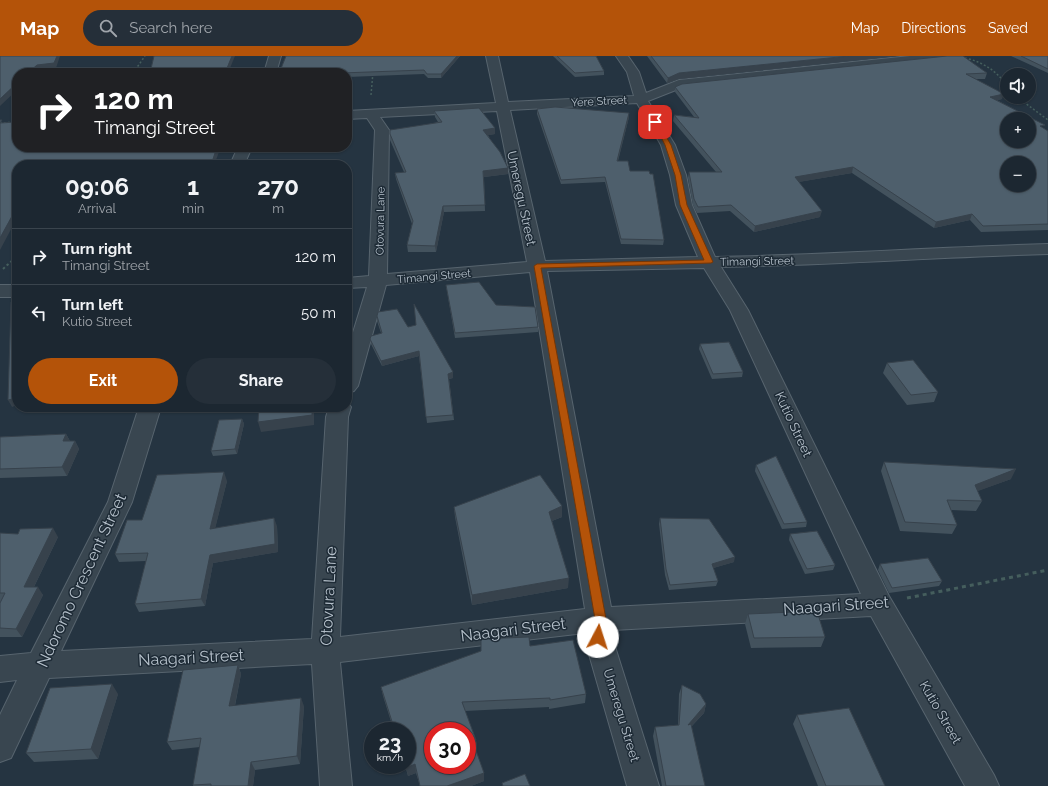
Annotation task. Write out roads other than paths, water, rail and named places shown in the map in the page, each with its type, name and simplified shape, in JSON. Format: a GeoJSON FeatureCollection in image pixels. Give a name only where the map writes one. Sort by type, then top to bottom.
{"type":"FeatureCollection","features":[{"type":"Feature","properties":{"kind":"street"},"geometry":{"type":"LineString","coordinates":[[271,68],[274,56]]}},
{"type":"Feature","properties":{"kind":"street","name":"Umeregu Street"},"geometry":{"type":"LineString","coordinates":[[492,56],[537,266],[600,619],[598,637],[643,786]]}},
{"type":"Feature","properties":{"kind":"street","name":"Kutio Street"},"geometry":{"type":"LineString","coordinates":[[622,56],[633,72],[641,99],[668,145],[678,175],[684,205],[709,262],[739,310],[879,604],[983,786]]}},
{"type":"Feature","properties":{"kind":"street","name":"Yere Street"},"geometry":{"type":"LineString","coordinates":[[352,115],[502,105],[641,99],[679,84],[944,56]]}},
{"type":"Feature","properties":{"kind":"street","name":"Otovura Lane"},"geometry":{"type":"LineString","coordinates":[[352,369],[378,281],[382,130],[370,113]]}},
{"type":"Feature","properties":{"kind":"street","name":"Timangi Street"},"geometry":{"type":"LineString","coordinates":[[352,283],[537,266],[821,260],[966,251],[1048,249]]}},
{"type":"Feature","properties":{"kind":"street"},"geometry":{"type":"LineString","coordinates":[[0,292],[12,291]]}},
{"type":"Feature","properties":{"kind":"street","name":"Ndoromo Crescent Street"},"geometry":{"type":"LineString","coordinates":[[0,747],[120,502],[148,412]]}},
{"type":"Feature","properties":{"kind":"street","name":"Otovura Lane"},"geometry":{"type":"LineString","coordinates":[[336,786],[324,651],[338,412]]}},
{"type":"Feature","properties":{"kind":"street","name":"Naagari Street"},"geometry":{"type":"LineString","coordinates":[[0,669],[41,665],[324,651],[600,619],[879,604]]}}]}
